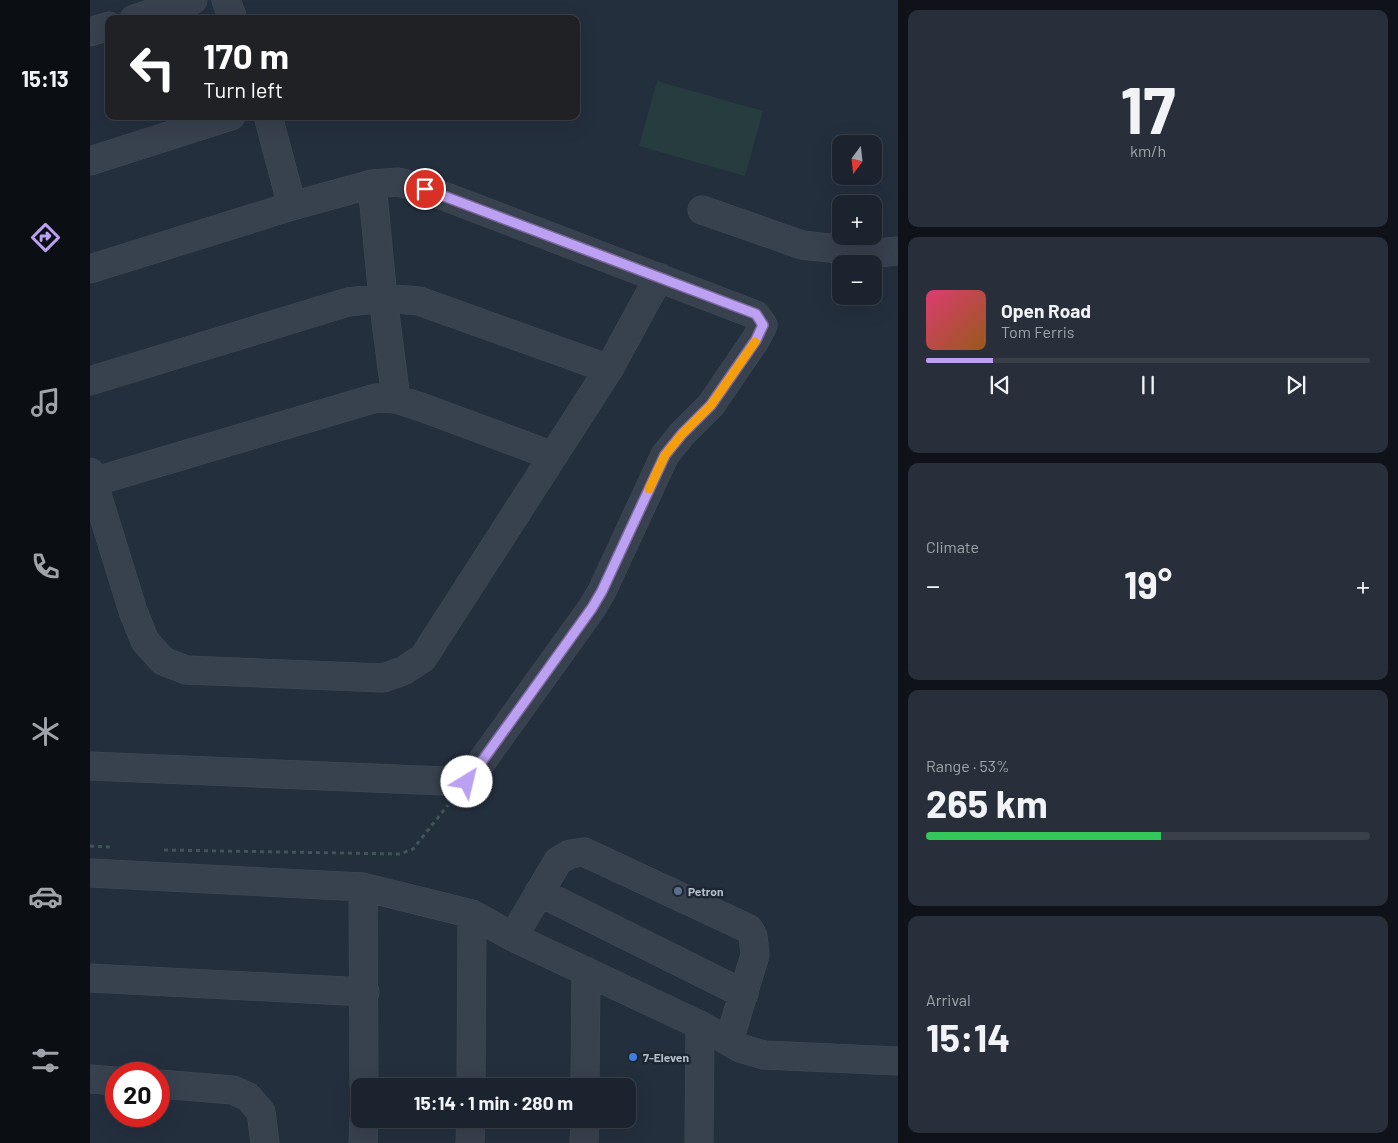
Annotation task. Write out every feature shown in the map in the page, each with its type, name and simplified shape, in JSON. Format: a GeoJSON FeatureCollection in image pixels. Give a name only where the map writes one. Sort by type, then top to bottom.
{"type":"FeatureCollection","features":[{"type":"Feature","properties":{"kind":"street"},"geometry":{"type":"LineString","coordinates":[[147,15],[194,0]]}},
{"type":"Feature","properties":{"kind":"street"},"geometry":{"type":"LineString","coordinates":[[226,0],[232,15]]}},
{"type":"Feature","properties":{"kind":"street"},"geometry":{"type":"LineString","coordinates":[[90,32],[105,27]]}},
{"type":"Feature","properties":{"kind":"street"},"geometry":{"type":"LineString","coordinates":[[90,161],[218,120]]}},
{"type":"Feature","properties":{"kind":"street"},"geometry":{"type":"LineString","coordinates":[[269,120],[292,206]]}},
{"type":"Feature","properties":{"kind":"street"},"geometry":{"type":"LineString","coordinates":[[90,269],[292,206],[372,184],[398,182],[425,189],[756,314],[763,325],[756,340],[711,405],[682,434],[665,455],[602,591],[592,608],[467,782],[90,766]]}},
{"type":"Feature","properties":{"kind":"street"},"geometry":{"type":"LineString","coordinates":[[372,184],[383,298],[396,399]]}},
{"type":"Feature","properties":{"kind":"street"},"geometry":{"type":"LineString","coordinates":[[702,210],[802,246],[876,253],[898,251]]}},
{"type":"Feature","properties":{"kind":"street"},"geometry":{"type":"LineString","coordinates":[[553,456],[396,399],[376,398],[92,477],[133,611],[146,641],[163,660],[186,670],[383,678],[404,671],[423,658],[553,456],[609,368],[659,277]]}},
{"type":"Feature","properties":{"kind":"street"},"geometry":{"type":"LineString","coordinates":[[90,381],[348,302],[383,298],[419,301],[609,368]]}},
{"type":"Feature","properties":{"kind":"street"},"geometry":{"type":"LineString","coordinates":[[513,937],[558,861],[570,854],[584,852],[749,929],[754,936],[755,954],[730,1041]]}},
{"type":"Feature","properties":{"kind":"street"},"geometry":{"type":"LineString","coordinates":[[90,873],[363,887],[472,914],[513,937],[700,1025],[740,1048],[764,1055],[898,1061]]}},
{"type":"Feature","properties":{"kind":"street"},"geometry":{"type":"LineString","coordinates":[[363,887],[364,1078]]}},
{"type":"Feature","properties":{"kind":"street"},"geometry":{"type":"LineString","coordinates":[[539,892],[744,994]]}},
{"type":"Feature","properties":{"kind":"street"},"geometry":{"type":"LineString","coordinates":[[471,1078],[472,914]]}},
{"type":"Feature","properties":{"kind":"street"},"geometry":{"type":"LineString","coordinates":[[585,1078],[586,972]]}},
{"type":"Feature","properties":{"kind":"street"},"geometry":{"type":"LineString","coordinates":[[90,978],[364,992]]}},
{"type":"Feature","properties":{"kind":"street"},"geometry":{"type":"LineString","coordinates":[[699,1143],[700,1025]]}},
{"type":"Feature","properties":{"kind":"street"},"geometry":{"type":"LineString","coordinates":[[90,1079],[105,1080]]}},
{"type":"Feature","properties":{"kind":"street"},"geometry":{"type":"LineString","coordinates":[[170,1085],[233,1090],[248,1097],[261,1112],[265,1143]]}},
{"type":"Feature","properties":{"kind":"street"},"geometry":{"type":"LineString","coordinates":[[363,1143],[364,1128]]}},
{"type":"Feature","properties":{"kind":"street"},"geometry":{"type":"LineString","coordinates":[[470,1143],[471,1128]]}},
{"type":"Feature","properties":{"kind":"street"},"geometry":{"type":"LineString","coordinates":[[584,1143],[585,1128]]}},
{"type":"Feature","properties":{"kind":"path"},"geometry":{"type":"LineString","coordinates":[[160,850],[400,854],[413,849],[467,782]]}},
{"type":"Feature","properties":{"kind":"path"},"geometry":{"type":"LineString","coordinates":[[90,846],[116,848]]}},
{"type":"Feature","properties":{"kind":"green space"},"geometry":{"type":"Polygon","coordinates":[[[657,81],[763,111],[745,176],[639,146],[657,81]]]}},
{"type":"Feature","properties":{"kind":"slow traffic"},"geometry":{"type":"LineString","coordinates":[[649,489],[665,455],[682,434],[711,405],[755,342]]}},
{"type":"Feature","properties":{"kind":"place","name":"Petron"},"geometry":{"type":"Point","coordinates":[678,891]}},
{"type":"Feature","properties":{"kind":"place","name":"7-Eleven"},"geometry":{"type":"Point","coordinates":[633,1057]}},
{"type":"Feature","properties":{"kind":"route"},"geometry":{"type":"LineString","coordinates":[[425,189],[756,314],[763,325],[756,340],[711,405],[682,434],[665,455],[602,591],[592,608],[467,782]]}}]}
